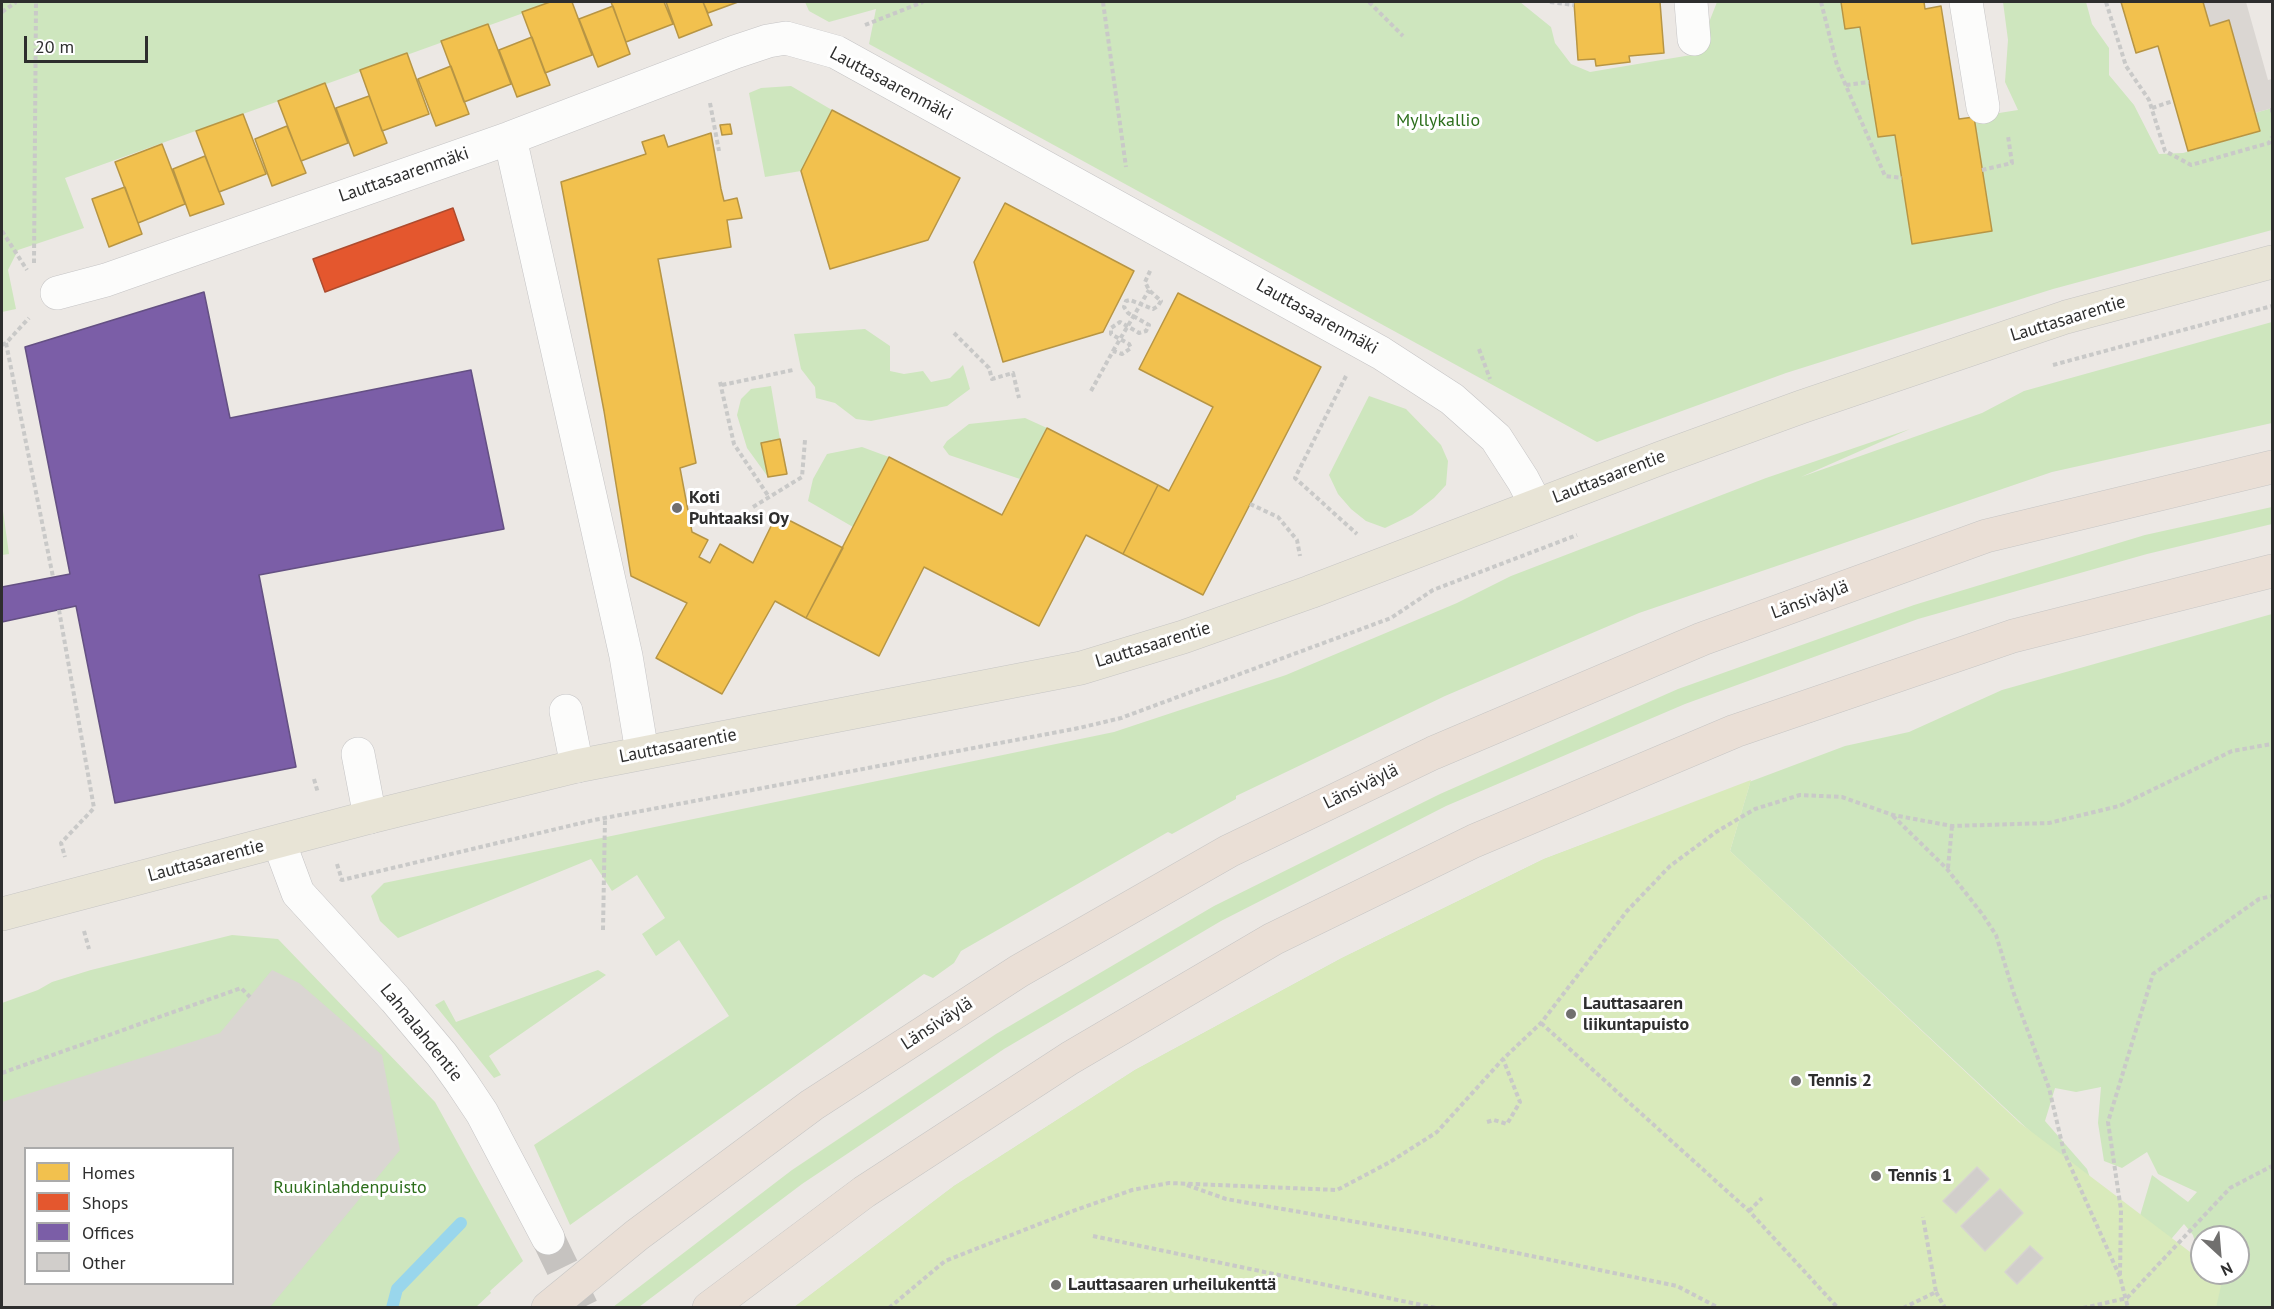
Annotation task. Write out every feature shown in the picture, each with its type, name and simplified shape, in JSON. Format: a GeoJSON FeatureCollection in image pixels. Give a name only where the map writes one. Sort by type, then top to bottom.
{"type":"FeatureCollection","features":[{"type":"Feature","properties":{"kind":"highway","name":"Länsiväylä"},"geometry":{"type":"LineString","coordinates":[[548,1308],[637,1235],[812,1106],[1019,971],[1229,851],[1433,753],[1702,639],[1986,536],[2272,467]]}},
{"type":"Feature","properties":{"kind":"highway"},"geometry":{"type":"LineString","coordinates":[[709,1308],[864,1192],[1070,1059],[1273,939],[1474,841],[1734,731],[2013,636],[2272,571]]}},
{"type":"Feature","properties":{"kind":"main road","name":"Lauttasaarentie"},"geometry":{"type":"LineString","coordinates":[[2,915],[370,817],[577,766],[1081,668],[1159,645],[1310,592],[1779,415],[2066,317],[2272,262]]}},
{"type":"Feature","properties":{"kind":"street"},"geometry":{"type":"LineString","coordinates":[[1691,2],[1694,39]]}},
{"type":"Feature","properties":{"kind":"street"},"geometry":{"type":"LineString","coordinates":[[1966,2],[1983,107]]}},
{"type":"Feature","properties":{"kind":"street","name":"Lauttasaarenmäki"},"geometry":{"type":"LineString","coordinates":[[57,293],[106,280],[510,138],[768,41],[786,38],[836,52],[1381,353],[1442,392],[1496,438],[1536,505]]}},
{"type":"Feature","properties":{"kind":"street"},"geometry":{"type":"LineString","coordinates":[[510,138],[626,656],[642,752]]}},
{"type":"Feature","properties":{"kind":"street"},"geometry":{"type":"LineString","coordinates":[[566,711],[577,766]]}},
{"type":"Feature","properties":{"kind":"street"},"geometry":{"type":"LineString","coordinates":[[358,754],[370,817]]}},
{"type":"Feature","properties":{"kind":"street","name":"Lahnalahdentie"},"geometry":{"type":"LineString","coordinates":[[279,842],[297,893],[395,999],[442,1055],[462,1083],[482,1113],[548,1238]]}},
{"type":"Feature","properties":{"kind":"path"},"geometry":{"type":"LineString","coordinates":[[2,12],[16,2]]}},
{"type":"Feature","properties":{"kind":"path"},"geometry":{"type":"LineString","coordinates":[[34,267],[36,2]]}},
{"type":"Feature","properties":{"kind":"path"},"geometry":{"type":"LineString","coordinates":[[836,52],[863,26],[923,2]]}},
{"type":"Feature","properties":{"kind":"path"},"geometry":{"type":"LineString","coordinates":[[1103,2],[1127,171]]}},
{"type":"Feature","properties":{"kind":"path"},"geometry":{"type":"LineString","coordinates":[[1369,2],[1403,36]]}},
{"type":"Feature","properties":{"kind":"path"},"geometry":{"type":"LineString","coordinates":[[1550,2],[1574,5]]}},
{"type":"Feature","properties":{"kind":"path"},"geometry":{"type":"LineString","coordinates":[[1821,2],[1837,65],[1885,176],[1902,178]]}},
{"type":"Feature","properties":{"kind":"path"},"geometry":{"type":"LineString","coordinates":[[2106,2],[2126,66],[2149,100],[2165,151],[2191,165],[2269,143],[2272,137]]}},
{"type":"Feature","properties":{"kind":"path"},"geometry":{"type":"LineString","coordinates":[[1846,86],[1869,82]]}},
{"type":"Feature","properties":{"kind":"path"},"geometry":{"type":"LineString","coordinates":[[708,93],[719,151]]}},
{"type":"Feature","properties":{"kind":"path"},"geometry":{"type":"LineString","coordinates":[[2152,108],[2173,101]]}},
{"type":"Feature","properties":{"kind":"path"},"geometry":{"type":"LineString","coordinates":[[2,231],[27,270]]}},
{"type":"Feature","properties":{"kind":"path"},"geometry":{"type":"LineString","coordinates":[[1113,351],[1122,354],[1131,348],[1129,344],[1112,334],[1111,328],[1120,322],[1139,333],[1146,331],[1149,325],[1128,313],[1124,307],[1126,301],[1130,300],[1153,309],[1161,301],[1149,290],[1145,282],[1155,261]]}},
{"type":"Feature","properties":{"kind":"path"},"geometry":{"type":"LineString","coordinates":[[1091,391],[1149,290]]}},
{"type":"Feature","properties":{"kind":"path"},"geometry":{"type":"LineString","coordinates":[[954,333],[989,368],[992,379],[1013,373],[1019,398]]}},
{"type":"Feature","properties":{"kind":"path"},"geometry":{"type":"LineString","coordinates":[[4,344],[52,577]]}},
{"type":"Feature","properties":{"kind":"path"},"geometry":{"type":"LineString","coordinates":[[1479,349],[1493,387]]}},
{"type":"Feature","properties":{"kind":"path"},"geometry":{"type":"LineString","coordinates":[[1350,368],[1295,478],[1358,535]]}},
{"type":"Feature","properties":{"kind":"path"},"geometry":{"type":"LineString","coordinates":[[770,496],[734,444],[721,383],[793,370]]}},
{"type":"Feature","properties":{"kind":"path"},"geometry":{"type":"LineString","coordinates":[[753,507],[802,477],[805,440]]}},
{"type":"Feature","properties":{"kind":"path"},"geometry":{"type":"LineString","coordinates":[[1250,504],[1278,517],[1297,540],[1300,559]]}},
{"type":"Feature","properties":{"kind":"path"},"geometry":{"type":"LineString","coordinates":[[59,610],[94,808],[61,843],[75,895]]}},
{"type":"Feature","properties":{"kind":"path"},"geometry":{"type":"LineString","coordinates":[[889,1308],[945,1261],[1132,1190],[1169,1183],[1337,1190],[1390,1162],[1437,1132],[1503,1059],[1541,1023],[1627,911],[1670,866],[1716,832],[1755,809],[1800,795],[1842,796],[1893,815],[1952,826],[2049,823],[2119,806],[2232,751],[2272,744]]}},
{"type":"Feature","properties":{"kind":"path"},"geometry":{"type":"LineString","coordinates":[[1893,815],[1947,869],[1996,935],[2014,994],[2049,1088],[2064,1152],[2120,1277],[2128,1308]]}},
{"type":"Feature","properties":{"kind":"path"},"geometry":{"type":"LineString","coordinates":[[603,930],[605,818]]}},
{"type":"Feature","properties":{"kind":"path"},"geometry":{"type":"LineString","coordinates":[[1947,869],[1952,826]]}},
{"type":"Feature","properties":{"kind":"path"},"geometry":{"type":"LineString","coordinates":[[2120,1277],[2121,1210],[2108,1122],[2153,974],[2259,899],[2272,896]]}},
{"type":"Feature","properties":{"kind":"path"},"geometry":{"type":"LineString","coordinates":[[2,1073],[241,988],[250,997]]}},
{"type":"Feature","properties":{"kind":"path"},"geometry":{"type":"LineString","coordinates":[[1541,1023],[1749,1212],[1838,1308]]}},
{"type":"Feature","properties":{"kind":"path"},"geometry":{"type":"LineString","coordinates":[[1487,1122],[1494,1120],[1507,1124],[1520,1102],[1503,1059]]}},
{"type":"Feature","properties":{"kind":"path"},"geometry":{"type":"LineString","coordinates":[[2083,1308],[2127,1298],[2230,1188],[2272,1166]]}},
{"type":"Feature","properties":{"kind":"path"},"geometry":{"type":"LineString","coordinates":[[1184,1184],[1226,1199],[1425,1234],[1677,1286],[1719,1308]]}},
{"type":"Feature","properties":{"kind":"path"},"geometry":{"type":"LineString","coordinates":[[1749,1212],[1762,1198]]}},
{"type":"Feature","properties":{"kind":"path"},"geometry":{"type":"LineString","coordinates":[[1923,1217],[1936,1292],[1945,1308]]}},
{"type":"Feature","properties":{"kind":"path"},"geometry":{"type":"LineString","coordinates":[[1093,1236],[1436,1308]]}},
{"type":"Feature","properties":{"kind":"path"},"geometry":{"type":"LineString","coordinates":[[1903,1308],[1936,1292]]}},
{"type":"Feature","properties":{"kind":"green space"},"geometry":{"type":"Polygon","coordinates":[[[2,2],[554,2],[65,178],[84,228],[18,250],[8,270],[16,309],[2,312],[2,2]]]}},
{"type":"Feature","properties":{"kind":"green space","name":"Myllykallio"},"geometry":{"type":"Polygon","coordinates":[[[805,2],[1520,2],[1551,27],[1555,43],[1571,64],[1590,72],[1703,53],[1706,30],[1717,2],[1841,2],[1845,29],[1860,27],[1878,137],[1895,135],[1912,244],[1992,231],[1974,117],[2018,110],[2005,82],[2008,40],[2003,2],[2086,2],[2092,24],[2109,48],[2109,75],[2134,105],[2159,154],[2183,153],[2240,137],[2258,122],[2255,113],[2272,108],[2272,230],[2053,289],[1786,373],[1597,442],[869,44],[876,9],[829,22],[809,11],[805,2]]]}},
{"type":"Feature","properties":{"kind":"green space"},"geometry":{"type":"Polygon","coordinates":[[[791,86],[832,110],[801,171],[765,177],[749,93],[761,88],[791,86]]]}},
{"type":"Feature","properties":{"kind":"green space"},"geometry":{"type":"Polygon","coordinates":[[[2272,322],[2272,423],[2052,472],[1639,613],[1445,696],[1236,796],[1236,799],[1172,834],[1168,832],[961,951],[954,963],[933,978],[924,974],[570,1225],[534,1145],[729,1016],[679,940],[656,956],[642,934],[665,918],[637,875],[612,891],[591,859],[398,938],[380,921],[371,896],[384,883],[1114,732],[1286,675],[1457,603],[1511,576],[1766,478],[1910,429],[1801,477],[1982,413],[2024,391],[2272,322]]]}},
{"type":"Feature","properties":{"kind":"green space"},"geometry":{"type":"Polygon","coordinates":[[[865,329],[890,346],[890,371],[904,374],[923,371],[931,382],[950,378],[963,365],[970,389],[947,406],[871,421],[856,419],[835,403],[816,398],[815,387],[801,369],[794,334],[865,329]]]}},
{"type":"Feature","properties":{"kind":"green space"},"geometry":{"type":"Polygon","coordinates":[[[771,386],[780,439],[761,443],[768,477],[747,448],[737,415],[741,399],[751,389],[771,386]]]}},
{"type":"Feature","properties":{"kind":"green space"},"geometry":{"type":"Polygon","coordinates":[[[1369,396],[1406,409],[1441,445],[1448,461],[1446,485],[1434,498],[1412,515],[1385,528],[1366,521],[1351,509],[1338,494],[1329,475],[1369,396]]]}},
{"type":"Feature","properties":{"kind":"green space"},"geometry":{"type":"Polygon","coordinates":[[[1025,418],[1047,428],[1020,479],[949,455],[943,447],[947,441],[969,424],[1025,418]]]}},
{"type":"Feature","properties":{"kind":"green space"},"geometry":{"type":"Polygon","coordinates":[[[862,447],[889,457],[853,527],[808,501],[813,479],[827,454],[862,447]]]}},
{"type":"Feature","properties":{"kind":"green space"},"geometry":{"type":"Polygon","coordinates":[[[2,504],[9,554],[2,555],[2,504]]]}},
{"type":"Feature","properties":{"kind":"green space"},"geometry":{"type":"Polygon","coordinates":[[[2272,507],[2272,524],[2147,554],[1918,619],[1685,704],[1446,806],[1221,921],[1004,1049],[802,1184],[639,1307],[613,1307],[792,1170],[996,1034],[1214,906],[1440,794],[1678,689],[1914,605],[2145,535],[2272,507]]]}},
{"type":"Feature","properties":{"kind":"green space"},"geometry":{"type":"Polygon","coordinates":[[[2272,614],[2272,1307],[2160,1307],[2166,1279],[2190,1259],[2190,1285],[2250,1285],[2250,1225],[2190,1225],[2190,1231],[2184,1224],[2160,1252],[2132,1243],[2152,1175],[2188,1202],[2197,1192],[2158,1174],[2147,1152],[2122,1168],[2104,1161],[2098,1123],[2101,1087],[2076,1092],[2055,1088],[2045,1121],[2087,1169],[2095,1192],[1730,851],[1750,783],[793,1308],[954,1186],[1135,1070],[1342,958],[1544,859],[1845,746],[1909,732],[2002,690],[2272,614]]]}},
{"type":"Feature","properties":{"kind":"green space","name":"Lauttasaaren liikuntapuisto"},"geometry":{"type":"Polygon","coordinates":[[[1751,780],[1730,851],[2020,1123],[2190,1252],[2190,1285],[2221,1285],[2216,1308],[793,1308],[954,1186],[1135,1070],[1342,958],[1544,859],[1751,780]]]}},
{"type":"Feature","properties":{"kind":"green space","name":"Ruukinlahdenpuisto"},"geometry":{"type":"Polygon","coordinates":[[[232,935],[278,939],[435,1102],[523,1261],[476,1307],[2,1307],[2,1003],[38,990],[52,982],[232,935]]]}},
{"type":"Feature","properties":{"kind":"green space"},"geometry":{"type":"Polygon","coordinates":[[[598,970],[606,975],[489,1056],[501,1075],[494,1078],[435,1005],[444,1000],[456,1022],[598,970]]]}},
{"type":"Feature","properties":{"kind":"shaded area"},"geometry":{"type":"Polygon","coordinates":[[[2203,2],[2246,2],[2268,80],[2272,79],[2272,108],[2255,113],[2229,21],[2210,26],[2203,2]]]}},
{"type":"Feature","properties":{"kind":"shaded area"},"geometry":{"type":"Polygon","coordinates":[[[272,970],[299,983],[382,1055],[400,1150],[270,1307],[2,1307],[2,1102],[220,1033],[272,970]]]}},
{"type":"Feature","properties":{"kind":"building: Homes"},"geometry":{"type":"Polygon","coordinates":[[[550,2],[572,2],[592,55],[545,73],[522,12],[550,2]]]}},
{"type":"Feature","properties":{"kind":"building: Homes"},"geometry":{"type":"Polygon","coordinates":[[[611,2],[664,2],[673,24],[626,42],[611,2]]]}},
{"type":"Feature","properties":{"kind":"building: Homes"},"geometry":{"type":"Polygon","coordinates":[[[666,2],[703,2],[712,25],[679,38],[666,2]]]}},
{"type":"Feature","properties":{"kind":"building: Homes"},"geometry":{"type":"Polygon","coordinates":[[[703,2],[738,2],[708,13],[703,2]]]}},
{"type":"Feature","properties":{"kind":"building: Homes"},"geometry":{"type":"Polygon","coordinates":[[[1574,2],[1660,2],[1664,53],[1629,56],[1630,62],[1596,66],[1595,59],[1578,60],[1574,2]]]}},
{"type":"Feature","properties":{"kind":"building: Homes"},"geometry":{"type":"Polygon","coordinates":[[[1841,2],[1924,2],[1925,9],[1941,6],[1959,119],[1974,117],[1992,231],[1912,244],[1895,135],[1878,137],[1860,27],[1845,29],[1841,2]]]}},
{"type":"Feature","properties":{"kind":"building: Homes"},"geometry":{"type":"Polygon","coordinates":[[[2121,2],[2203,2],[2210,26],[2229,20],[2260,131],[2188,151],[2158,46],[2136,53],[2121,2]]]}},
{"type":"Feature","properties":{"kind":"building: Homes"},"geometry":{"type":"Polygon","coordinates":[[[613,6],[630,54],[598,67],[579,19],[613,6]]]}},
{"type":"Feature","properties":{"kind":"building: Homes"},"geometry":{"type":"Polygon","coordinates":[[[488,24],[511,84],[464,102],[441,41],[488,24]]]}},
{"type":"Feature","properties":{"kind":"building: Homes"},"geometry":{"type":"Polygon","coordinates":[[[532,37],[550,85],[517,97],[499,50],[532,37]]]}},
{"type":"Feature","properties":{"kind":"building: Homes"},"geometry":{"type":"Polygon","coordinates":[[[407,53],[429,114],[382,131],[360,70],[407,53]]]}},
{"type":"Feature","properties":{"kind":"building: Homes"},"geometry":{"type":"Polygon","coordinates":[[[451,66],[469,114],[436,126],[418,79],[451,66]]]}},
{"type":"Feature","properties":{"kind":"building: Homes"},"geometry":{"type":"Polygon","coordinates":[[[325,83],[348,143],[301,161],[278,101],[325,83]]]}},
{"type":"Feature","properties":{"kind":"building: Homes"},"geometry":{"type":"Polygon","coordinates":[[[369,96],[387,143],[354,156],[336,108],[369,96]]]}},
{"type":"Feature","properties":{"kind":"building: Homes"},"geometry":{"type":"Polygon","coordinates":[[[832,110],[960,178],[928,240],[830,269],[801,171],[832,110]]]}},
{"type":"Feature","properties":{"kind":"building: Homes"},"geometry":{"type":"Polygon","coordinates":[[[243,114],[266,174],[219,192],[196,131],[243,114]]]}},
{"type":"Feature","properties":{"kind":"building: Homes"},"geometry":{"type":"Polygon","coordinates":[[[730,124],[732,134],[722,135],[720,125],[730,124]]]}},
{"type":"Feature","properties":{"kind":"building: Homes"},"geometry":{"type":"Polygon","coordinates":[[[287,126],[306,173],[272,186],[255,139],[287,126]]]}},
{"type":"Feature","properties":{"kind":"building: Homes"},"geometry":{"type":"Polygon","coordinates":[[[711,133],[724,201],[737,198],[742,218],[727,220],[731,247],[658,259],[696,463],[680,468],[692,532],[708,540],[699,557],[710,563],[720,544],[753,563],[777,514],[843,548],[806,618],[775,601],[722,694],[656,658],[687,603],[631,576],[604,411],[561,182],[646,154],[642,142],[664,135],[668,147],[711,133]]]}},
{"type":"Feature","properties":{"kind":"building: Homes"},"geometry":{"type":"Polygon","coordinates":[[[162,144],[185,204],[138,223],[115,162],[162,144]]]}},
{"type":"Feature","properties":{"kind":"building: Homes"},"geometry":{"type":"Polygon","coordinates":[[[205,156],[224,204],[190,216],[173,169],[205,156]]]}},
{"type":"Feature","properties":{"kind":"building: Homes"},"geometry":{"type":"Polygon","coordinates":[[[125,187],[142,234],[109,247],[92,199],[125,187]]]}},
{"type":"Feature","properties":{"kind":"building: Homes"},"geometry":{"type":"Polygon","coordinates":[[[1005,203],[1134,271],[1103,332],[1003,362],[974,262],[1005,203]]]}},
{"type":"Feature","properties":{"kind":"building: Homes"},"geometry":{"type":"Polygon","coordinates":[[[1178,293],[1321,367],[1203,595],[1123,554],[1158,485],[1169,491],[1213,407],[1139,369],[1178,293]]]}},
{"type":"Feature","properties":{"kind":"building: Homes"},"geometry":{"type":"Polygon","coordinates":[[[1047,428],[1158,485],[1123,554],[1086,535],[1039,626],[924,567],[879,656],[806,618],[889,457],[1002,515],[1047,428]]]}},
{"type":"Feature","properties":{"kind":"building: Homes"},"geometry":{"type":"Polygon","coordinates":[[[780,439],[787,474],[768,477],[761,443],[780,439]]]}},
{"type":"Feature","properties":{"kind":"building: Shops"},"geometry":{"type":"Polygon","coordinates":[[[453,208],[464,240],[325,292],[313,259],[453,208]]]}},
{"type":"Feature","properties":{"kind":"building: Offices"},"geometry":{"type":"Polygon","coordinates":[[[204,292],[230,418],[471,370],[504,529],[259,575],[296,767],[115,803],[76,606],[2,622],[2,587],[70,574],[25,347],[204,292]]]}},
{"type":"Feature","properties":{"kind":"building: Other"},"geometry":{"type":"Polygon","coordinates":[[[1977,1167],[1989,1179],[1956,1213],[1943,1201],[1977,1167]]]}},
{"type":"Feature","properties":{"kind":"building: Other"},"geometry":{"type":"Polygon","coordinates":[[[2000,1189],[2023,1213],[1985,1251],[1961,1226],[2000,1189]]]}},
{"type":"Feature","properties":{"kind":"building: Other"},"geometry":{"type":"Polygon","coordinates":[[[2030,1246],[2043,1258],[2017,1284],[2005,1272],[2030,1246]]]}},
{"type":"Feature","properties":{"kind":"waterway"},"geometry":{"type":"LineString","coordinates":[[392,1308],[397,1289],[461,1223]]}},
{"type":"Feature","properties":{"kind":"tunnel"},"geometry":{"type":"LineString","coordinates":[[548,1238],[582,1308]]}},
{"type":"Feature","properties":{"kind":"place","name":"Koti Puhtaaksi Oy"},"geometry":{"type":"Point","coordinates":[677,508]}},
{"type":"Feature","properties":{"kind":"place","name":"Lauttasaaren liikuntapuisto"},"geometry":{"type":"Point","coordinates":[1571,1014]}},
{"type":"Feature","properties":{"kind":"place","name":"Tennis 2"},"geometry":{"type":"Point","coordinates":[1796,1081]}},
{"type":"Feature","properties":{"kind":"place","name":"Tennis 1"},"geometry":{"type":"Point","coordinates":[1876,1176]}},
{"type":"Feature","properties":{"kind":"place","name":"Lauttasaaren urheilukenttä"},"geometry":{"type":"Point","coordinates":[1056,1285]}}]}
